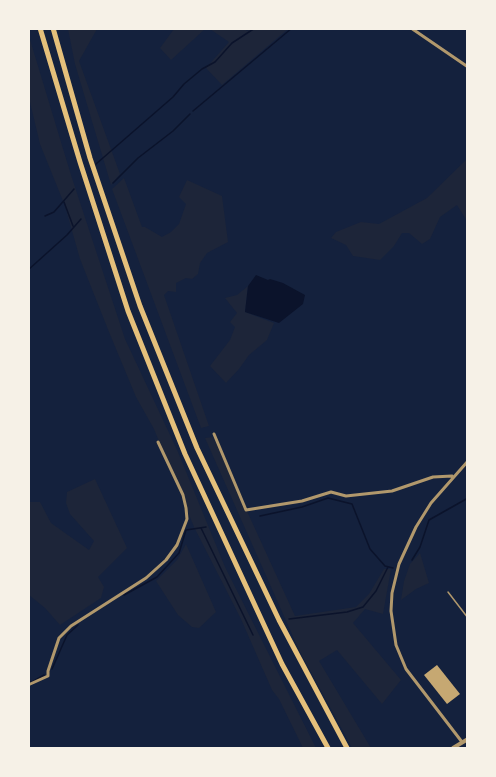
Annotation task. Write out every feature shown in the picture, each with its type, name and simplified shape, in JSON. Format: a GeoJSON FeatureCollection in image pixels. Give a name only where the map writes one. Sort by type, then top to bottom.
{"type":"FeatureCollection","features":[{"type":"Feature","properties":{"kind":"highway"},"geometry":{"type":"LineString","coordinates":[[40,28],[128,311],[185,454],[282,663],[328,748]]}},
{"type":"Feature","properties":{"kind":"highway"},"geometry":{"type":"LineString","coordinates":[[53,28],[90,158],[140,306],[197,448],[279,620],[347,748]]}},
{"type":"Feature","properties":{"kind":"street"},"geometry":{"type":"LineString","coordinates":[[411,28],[468,67]]}},
{"type":"Feature","properties":{"kind":"street"},"geometry":{"type":"LineString","coordinates":[[214,434],[246,510],[302,501],[331,492],[346,496],[392,491],[433,477],[454,476]]}},
{"type":"Feature","properties":{"kind":"street"},"geometry":{"type":"LineString","coordinates":[[28,685],[48,676],[58,638],[70,626],[146,578],[166,560],[177,545],[187,519],[186,508],[183,495],[158,442]]}},
{"type":"Feature","properties":{"kind":"street"},"geometry":{"type":"LineString","coordinates":[[463,742],[406,669],[396,645],[391,611],[392,593],[399,564],[416,527],[431,503],[468,461]]}},
{"type":"Feature","properties":{"kind":"street"},"geometry":{"type":"LineString","coordinates":[[453,748],[468,739]]}},
{"type":"Feature","properties":{"kind":"lane"},"geometry":{"type":"LineString","coordinates":[[448,592],[468,618]]}},
{"type":"Feature","properties":{"kind":"shaded area"},"geometry":{"type":"Polygon","coordinates":[[[68,29],[97,29],[79,61],[120,174],[111,185],[75,64],[68,29]]]}},
{"type":"Feature","properties":{"kind":"shaded area"},"geometry":{"type":"Polygon","coordinates":[[[174,29],[205,29],[171,60],[160,48],[174,29]]]}},
{"type":"Feature","properties":{"kind":"shaded area"},"geometry":{"type":"Polygon","coordinates":[[[210,29],[245,29],[247,31],[251,29],[288,29],[222,85],[206,68],[229,42],[210,29]]]}},
{"type":"Feature","properties":{"kind":"shaded area"},"geometry":{"type":"Polygon","coordinates":[[[28,33],[71,175],[125,339],[178,452],[225,567],[316,748],[303,748],[279,699],[272,690],[241,619],[194,527],[154,429],[136,397],[109,332],[80,259],[65,206],[40,144],[29,98],[28,33]]]}},
{"type":"Feature","properties":{"kind":"shaded area"},"geometry":{"type":"Polygon","coordinates":[[[467,159],[467,221],[457,205],[440,217],[430,239],[422,244],[409,233],[402,233],[394,246],[380,260],[353,256],[346,245],[331,238],[336,232],[361,222],[379,224],[427,198],[467,159]]]}},
{"type":"Feature","properties":{"kind":"shaded area"},"geometry":{"type":"Polygon","coordinates":[[[124,178],[142,227],[162,237],[179,224],[186,204],[179,197],[187,180],[222,196],[228,242],[207,253],[200,263],[198,274],[192,279],[186,278],[176,283],[176,292],[168,291],[164,295],[209,426],[201,428],[112,189],[124,178]]]}},
{"type":"Feature","properties":{"kind":"shaded area"},"geometry":{"type":"Polygon","coordinates":[[[256,275],[283,283],[305,295],[303,304],[279,323],[245,312],[248,286],[256,275]]]}},
{"type":"Feature","properties":{"kind":"shaded area"},"geometry":{"type":"Polygon","coordinates":[[[248,286],[245,312],[274,323],[267,340],[249,355],[226,383],[210,366],[230,340],[235,327],[230,322],[237,313],[225,298],[237,295],[248,286]]]}},
{"type":"Feature","properties":{"kind":"shaded area"},"geometry":{"type":"Polygon","coordinates":[[[213,437],[295,616],[356,607],[369,594],[384,569],[391,569],[383,614],[365,609],[353,623],[401,680],[382,704],[337,650],[319,661],[371,748],[352,748],[299,650],[205,438],[213,437]]]}},
{"type":"Feature","properties":{"kind":"shaded area"},"geometry":{"type":"Polygon","coordinates":[[[95,479],[127,548],[98,577],[104,587],[101,598],[60,625],[29,595],[29,502],[40,502],[51,523],[89,550],[94,541],[70,514],[66,503],[67,492],[95,479]]]}},
{"type":"Feature","properties":{"kind":"shaded area"},"geometry":{"type":"Polygon","coordinates":[[[186,544],[216,612],[199,628],[192,627],[178,615],[156,581],[177,560],[186,544]]]}},
{"type":"Feature","properties":{"kind":"shaded area"},"geometry":{"type":"Polygon","coordinates":[[[420,553],[429,583],[401,600],[410,564],[420,553]]]}},
{"type":"Feature","properties":{"kind":"building"},"geometry":{"type":"Polygon","coordinates":[[[437,665],[460,694],[447,704],[424,675],[437,665]]]}},
{"type":"Feature","properties":{"kind":"waterway"},"geometry":{"type":"LineString","coordinates":[[96,164],[173,97],[184,84],[202,69],[215,62],[232,43],[255,28]]}},
{"type":"Feature","properties":{"kind":"waterway"},"geometry":{"type":"LineString","coordinates":[[193,111],[292,28]]}},
{"type":"Feature","properties":{"kind":"waterway"},"geometry":{"type":"LineString","coordinates":[[113,183],[138,158],[173,131],[190,114]]}},
{"type":"Feature","properties":{"kind":"waterway"},"geometry":{"type":"LineString","coordinates":[[45,216],[54,212],[74,189]]}},
{"type":"Feature","properties":{"kind":"waterway"},"geometry":{"type":"LineString","coordinates":[[64,202],[73,226]]}},
{"type":"Feature","properties":{"kind":"waterway"},"geometry":{"type":"LineString","coordinates":[[28,270],[67,235],[81,219]]}},
{"type":"Feature","properties":{"kind":"waterway"},"geometry":{"type":"LineString","coordinates":[[260,516],[302,507],[328,498],[352,504],[370,549],[385,566],[393,568]]}},
{"type":"Feature","properties":{"kind":"waterway"},"geometry":{"type":"LineString","coordinates":[[412,560],[420,547],[429,520],[468,498]]}},
{"type":"Feature","properties":{"kind":"waterway"},"geometry":{"type":"LineString","coordinates":[[124,595],[157,577],[179,553],[186,530],[206,527]]}},
{"type":"Feature","properties":{"kind":"waterway"},"geometry":{"type":"LineString","coordinates":[[201,528],[253,635]]}},
{"type":"Feature","properties":{"kind":"waterway"},"geometry":{"type":"LineString","coordinates":[[289,619],[347,612],[363,607],[376,591],[388,567]]}},
{"type":"Feature","properties":{"kind":"waterway"},"geometry":{"type":"LineString","coordinates":[[52,669],[67,635],[78,625]]}},
{"type":"Feature","properties":{"kind":"waterway"},"geometry":{"type":"LineString","coordinates":[[28,682],[44,675]]}}]}
